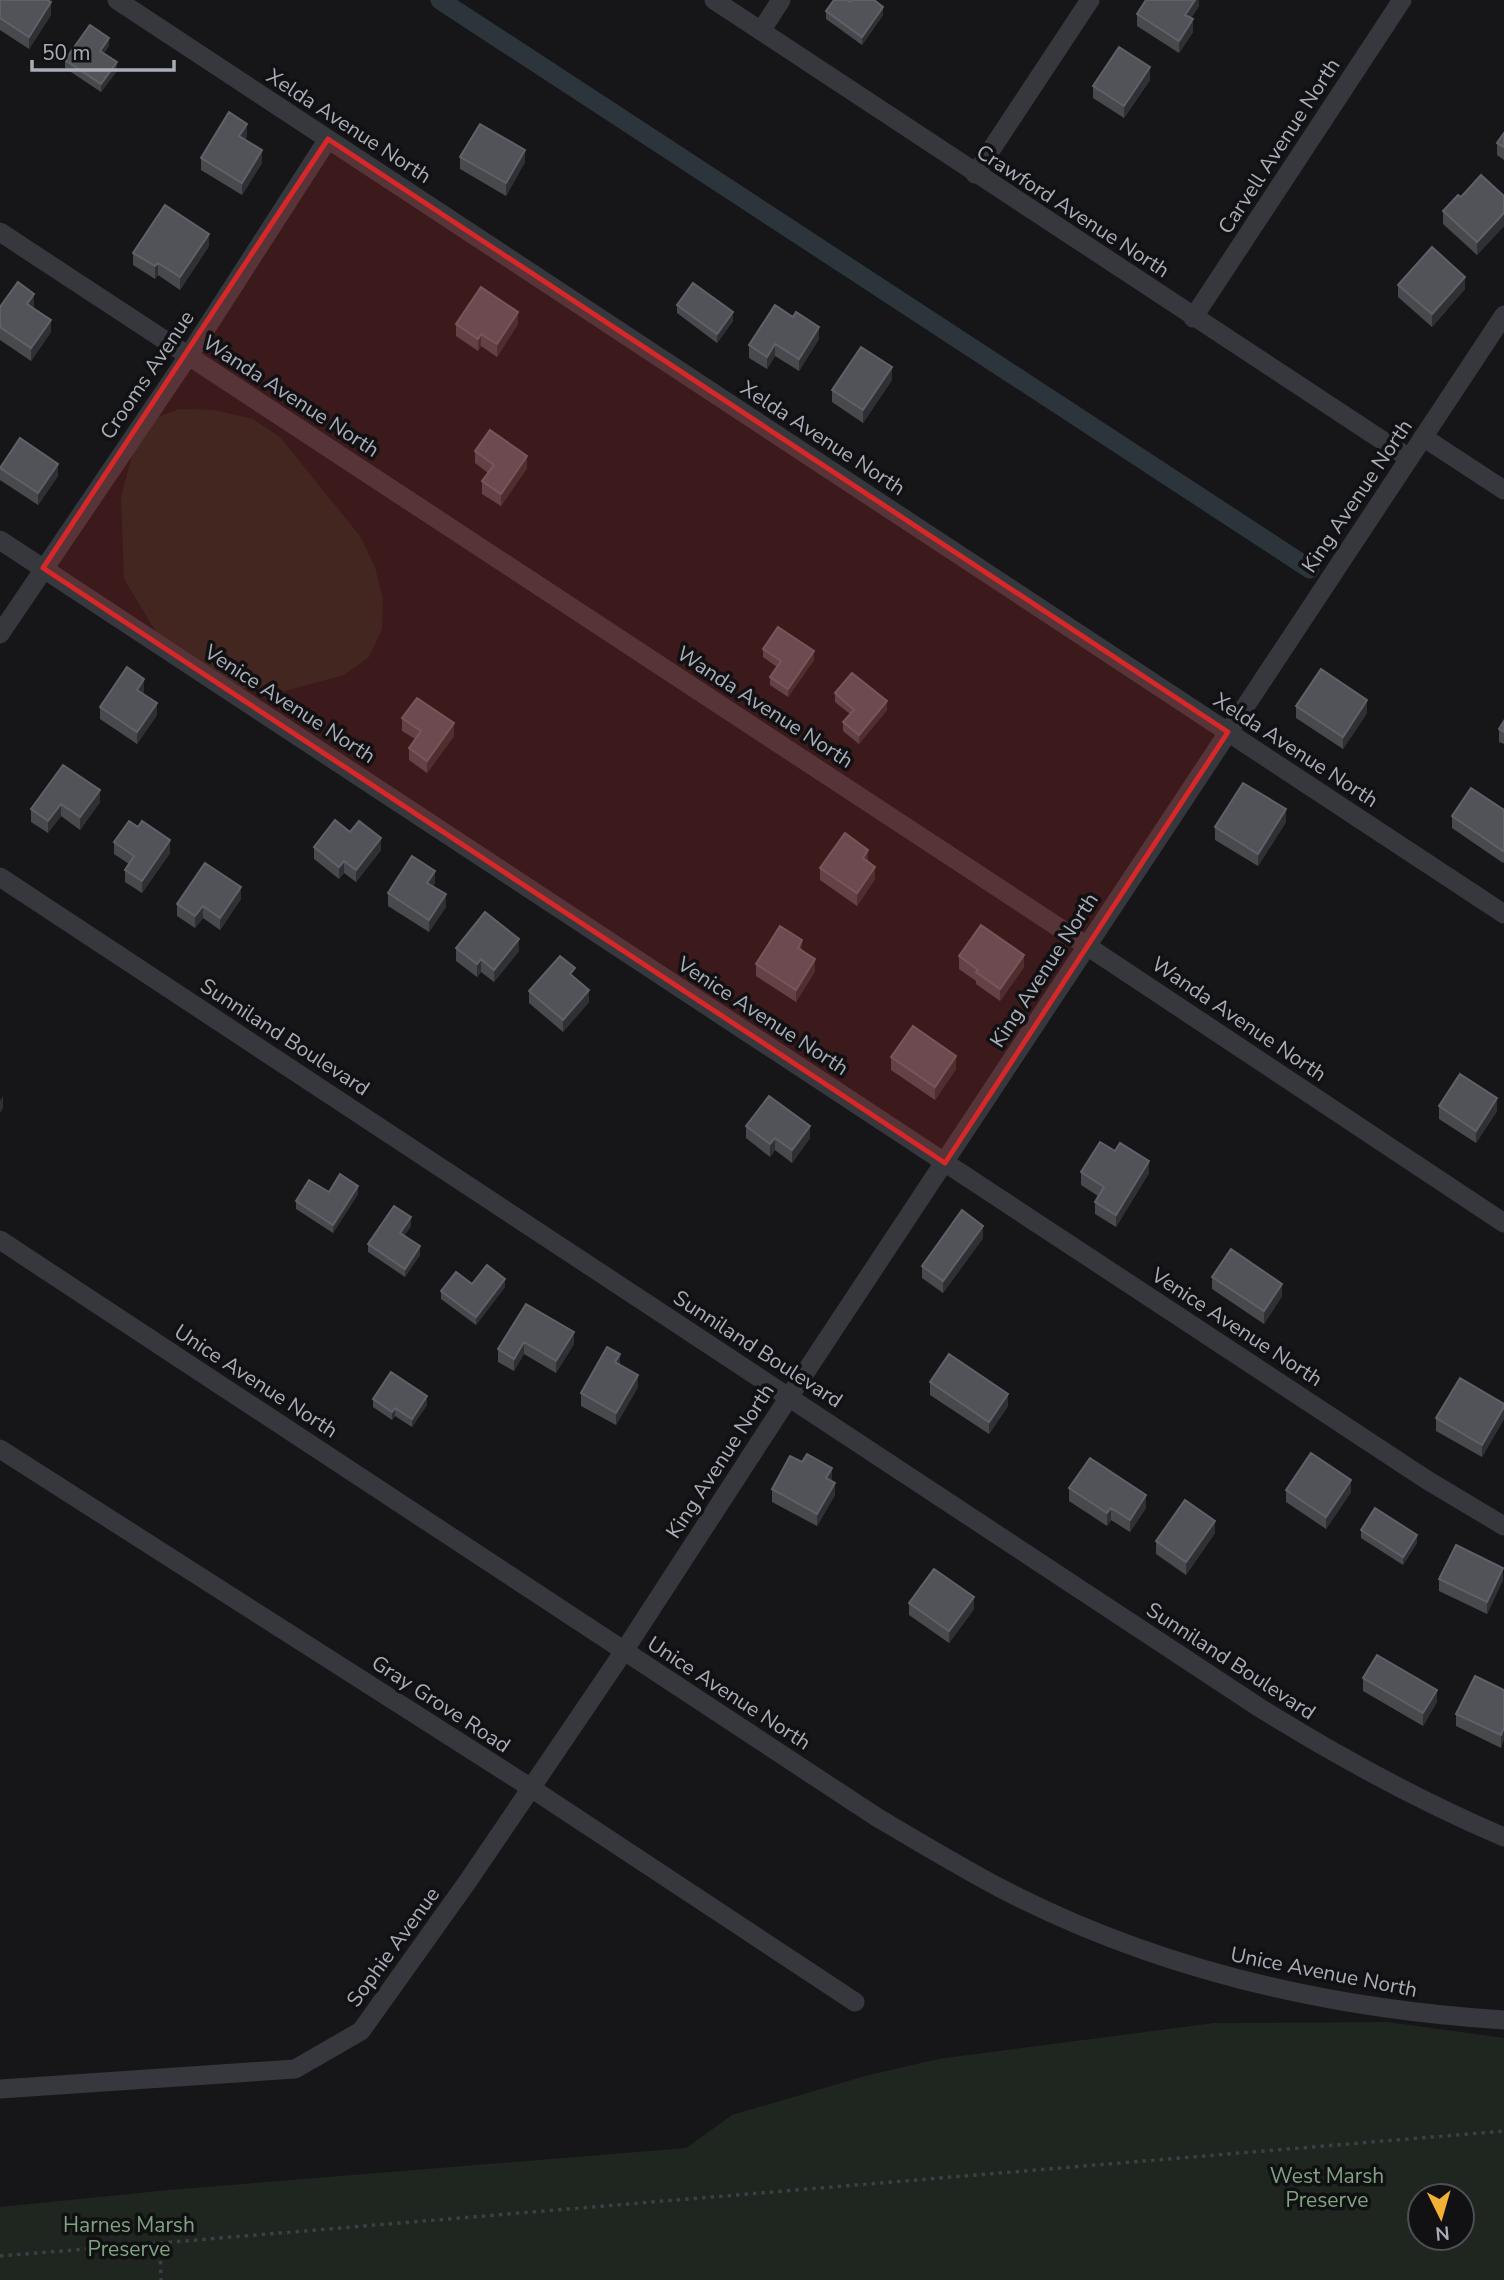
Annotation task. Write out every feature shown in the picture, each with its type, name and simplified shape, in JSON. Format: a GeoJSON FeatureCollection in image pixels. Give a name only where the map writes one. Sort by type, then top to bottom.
{"type":"FeatureCollection","features":[{"type":"Feature","properties":{"kind":"street","name":"Xelda Avenue North"},"geometry":{"type":"LineString","coordinates":[[117,0],[1504,914]]}},
{"type":"Feature","properties":{"kind":"street","name":"Crawford Avenue North"},"geometry":{"type":"LineString","coordinates":[[714,0],[1409,458]]}},
{"type":"Feature","properties":{"kind":"street"},"geometry":{"type":"LineString","coordinates":[[761,31],[781,0]]}},
{"type":"Feature","properties":{"kind":"street"},"geometry":{"type":"LineString","coordinates":[[975,174],[1090,0]]}},
{"type":"Feature","properties":{"kind":"street","name":"Carvell Avenue North"},"geometry":{"type":"LineString","coordinates":[[1193,318],[1402,0]]}},
{"type":"Feature","properties":{"kind":"street","name":"Crooms Avenue"},"geometry":{"type":"LineString","coordinates":[[0,634],[188,355],[328,139]]}},
{"type":"Feature","properties":{"kind":"street","name":"Wanda Avenue North"},"geometry":{"type":"LineString","coordinates":[[0,232],[1504,1223]]}},
{"type":"Feature","properties":{"kind":"street","name":"King Avenue North"},"geometry":{"type":"LineString","coordinates":[[624,1651],[1504,315]]}},
{"type":"Feature","properties":{"kind":"street"},"geometry":{"type":"LineString","coordinates":[[1423,437],[1504,490]]}},
{"type":"Feature","properties":{"kind":"street","name":"Venice Avenue North"},"geometry":{"type":"LineString","coordinates":[[0,540],[1427,1480],[1504,1526]]}},
{"type":"Feature","properties":{"kind":"street","name":"Sunniland Boulevard"},"geometry":{"type":"LineString","coordinates":[[0,877],[1291,1727],[1406,1793],[1504,1837]]}},
{"type":"Feature","properties":{"kind":"street","name":"Unice Avenue North"},"geometry":{"type":"LineString","coordinates":[[0,1240],[875,1816],[1005,1891],[1072,1922],[1189,1965],[1287,1992],[1434,2016],[1504,2020]]}},
{"type":"Feature","properties":{"kind":"street","name":"Gray Grove Road"},"geometry":{"type":"LineString","coordinates":[[0,1448],[531,1788],[855,2002]]}},
{"type":"Feature","properties":{"kind":"street","name":"Sophie Avenue"},"geometry":{"type":"LineString","coordinates":[[0,2089],[295,2069],[361,2031],[624,1651]]}},
{"type":"Feature","properties":{"kind":"path"},"geometry":{"type":"LineString","coordinates":[[0,2256],[1504,2132]]}},
{"type":"Feature","properties":{"kind":"path"},"geometry":{"type":"LineString","coordinates":[[160,2243],[161,2280]]}},
{"type":"Feature","properties":{"kind":"highlighted area"},"geometry":{"type":"Polygon","coordinates":[[[328,139],[1228,732],[945,1163],[43,568],[328,139]]]}},
{"type":"Feature","properties":{"kind":"green space"},"geometry":{"type":"Polygon","coordinates":[[[179,409],[214,410],[253,419],[280,437],[360,536],[375,567],[383,599],[382,629],[369,657],[344,675],[285,691],[237,688],[161,640],[124,579],[121,497],[133,452],[155,418],[179,409]]]}},
{"type":"Feature","properties":{"kind":"green space","name":"West Marsh Preserve"},"geometry":{"type":"Polygon","coordinates":[[[1388,2022],[1504,2038],[1504,2280],[0,2280],[0,2207],[169,2190],[686,2148],[732,2115],[865,2076],[938,2059],[1214,2023],[1388,2022]]]}},
{"type":"Feature","properties":{"kind":"building"},"geometry":{"type":"Polygon","coordinates":[[[0,0],[51,2],[29,37],[0,18],[0,0]]]}},
{"type":"Feature","properties":{"kind":"building"},"geometry":{"type":"Polygon","coordinates":[[[834,0],[874,0],[883,7],[862,37],[826,11],[834,0]]]}},
{"type":"Feature","properties":{"kind":"building"},"geometry":{"type":"Polygon","coordinates":[[[1146,0],[1195,0],[1185,15],[1193,19],[1179,41],[1137,14],[1146,0]]]}},
{"type":"Feature","properties":{"kind":"building"},"geometry":{"type":"Polygon","coordinates":[[[90,25],[109,38],[100,51],[117,62],[101,84],[65,60],[90,25]]]}},
{"type":"Feature","properties":{"kind":"building"},"geometry":{"type":"Polygon","coordinates":[[[1119,47],[1150,67],[1124,106],[1093,86],[1119,47]]]}},
{"type":"Feature","properties":{"kind":"building"},"geometry":{"type":"Polygon","coordinates":[[[229,112],[247,124],[239,136],[262,150],[242,183],[201,158],[229,112]]]}},
{"type":"Feature","properties":{"kind":"building"},"geometry":{"type":"Polygon","coordinates":[[[480,124],[525,150],[506,183],[460,157],[480,124]]]}},
{"type":"Feature","properties":{"kind":"building"},"geometry":{"type":"Polygon","coordinates":[[[1504,133],[1504,147],[1497,143],[1504,133]]]}},
{"type":"Feature","properties":{"kind":"building"},"geometry":{"type":"Polygon","coordinates":[[[1481,175],[1504,196],[1504,213],[1477,242],[1443,211],[1458,195],[1461,197],[1481,175]]]}},
{"type":"Feature","properties":{"kind":"building"},"geometry":{"type":"Polygon","coordinates":[[[165,205],[209,234],[180,277],[158,263],[155,266],[133,253],[165,205]]]}},
{"type":"Feature","properties":{"kind":"building"},"geometry":{"type":"Polygon","coordinates":[[[1432,247],[1465,277],[1432,314],[1398,285],[1432,247]]]}},
{"type":"Feature","properties":{"kind":"building"},"geometry":{"type":"Polygon","coordinates":[[[18,282],[34,294],[27,304],[51,320],[31,348],[0,327],[0,307],[18,282]]]}},
{"type":"Feature","properties":{"kind":"building"},"geometry":{"type":"Polygon","coordinates":[[[693,283],[733,312],[717,334],[677,305],[693,283]]]}},
{"type":"Feature","properties":{"kind":"building"},"geometry":{"type":"Polygon","coordinates":[[[481,287],[518,312],[497,344],[481,334],[478,339],[456,324],[481,287]]]}},
{"type":"Feature","properties":{"kind":"building"},"geometry":{"type":"Polygon","coordinates":[[[775,305],[793,317],[796,312],[819,327],[799,359],[775,344],[767,357],[749,345],[775,305]]]}},
{"type":"Feature","properties":{"kind":"building"},"geometry":{"type":"Polygon","coordinates":[[[861,347],[892,367],[863,410],[832,390],[861,347]]]}},
{"type":"Feature","properties":{"kind":"building"},"geometry":{"type":"Polygon","coordinates":[[[490,430],[527,456],[501,494],[482,481],[494,465],[475,451],[490,430]]]}},
{"type":"Feature","properties":{"kind":"building"},"geometry":{"type":"Polygon","coordinates":[[[20,438],[58,464],[38,493],[0,468],[20,438]]]}},
{"type":"Feature","properties":{"kind":"building"},"geometry":{"type":"Polygon","coordinates":[[[778,627],[814,651],[788,689],[770,677],[781,661],[763,649],[778,627]]]}},
{"type":"Feature","properties":{"kind":"building"},"geometry":{"type":"Polygon","coordinates":[[[127,667],[144,679],[137,690],[157,703],[137,732],[100,707],[127,667]]]}},
{"type":"Feature","properties":{"kind":"building"},"geometry":{"type":"Polygon","coordinates":[[[1321,669],[1367,700],[1343,737],[1296,706],[1321,669]]]}},
{"type":"Feature","properties":{"kind":"building"},"geometry":{"type":"Polygon","coordinates":[[[852,673],[887,701],[859,735],[843,722],[854,710],[835,693],[852,673]]]}},
{"type":"Feature","properties":{"kind":"building"},"geometry":{"type":"Polygon","coordinates":[[[417,698],[454,723],[427,761],[409,748],[421,731],[402,718],[417,698]]]}},
{"type":"Feature","properties":{"kind":"building"},"geometry":{"type":"Polygon","coordinates":[[[63,765],[100,790],[80,817],[61,804],[48,821],[31,809],[63,765]]]}},
{"type":"Feature","properties":{"kind":"building"},"geometry":{"type":"Polygon","coordinates":[[[1243,783],[1286,809],[1258,854],[1215,827],[1243,783]]]}},
{"type":"Feature","properties":{"kind":"building"},"geometry":{"type":"Polygon","coordinates":[[[1471,788],[1504,810],[1503,851],[1452,816],[1471,788]]]}},
{"type":"Feature","properties":{"kind":"building"},"geometry":{"type":"Polygon","coordinates":[[[335,820],[350,832],[359,821],[381,838],[356,870],[344,861],[339,867],[314,847],[335,820]]]}},
{"type":"Feature","properties":{"kind":"building"},"geometry":{"type":"Polygon","coordinates":[[[129,821],[138,827],[142,821],[170,840],[142,881],[125,870],[134,856],[114,842],[129,821]]]}},
{"type":"Feature","properties":{"kind":"building"},"geometry":{"type":"Polygon","coordinates":[[[845,833],[868,850],[863,858],[875,867],[857,893],[820,868],[845,833]]]}},
{"type":"Feature","properties":{"kind":"building"},"geometry":{"type":"Polygon","coordinates":[[[412,856],[435,871],[427,883],[446,894],[429,920],[388,893],[412,856]]]}},
{"type":"Feature","properties":{"kind":"building"},"geometry":{"type":"Polygon","coordinates":[[[205,863],[241,887],[220,918],[203,906],[195,916],[177,904],[205,863]]]}},
{"type":"Feature","properties":{"kind":"building"},"geometry":{"type":"Polygon","coordinates":[[[485,912],[519,939],[494,970],[481,959],[477,964],[456,948],[485,912]]]}},
{"type":"Feature","properties":{"kind":"building"},"geometry":{"type":"Polygon","coordinates":[[[981,925],[1024,955],[1000,989],[959,956],[981,925]]]}},
{"type":"Feature","properties":{"kind":"building"},"geometry":{"type":"Polygon","coordinates":[[[780,926],[802,940],[798,948],[815,959],[796,990],[756,964],[780,926]]]}},
{"type":"Feature","properties":{"kind":"building"},"geometry":{"type":"Polygon","coordinates":[[[560,956],[575,968],[570,974],[589,990],[563,1020],[529,991],[560,956]]]}},
{"type":"Feature","properties":{"kind":"building"},"geometry":{"type":"Polygon","coordinates":[[[913,1026],[956,1056],[935,1087],[891,1057],[913,1026]]]}},
{"type":"Feature","properties":{"kind":"building"},"geometry":{"type":"Polygon","coordinates":[[[1460,1074],[1497,1098],[1476,1131],[1439,1106],[1460,1074]]]}},
{"type":"Feature","properties":{"kind":"building"},"geometry":{"type":"Polygon","coordinates":[[[769,1096],[810,1126],[792,1150],[775,1138],[770,1144],[746,1126],[769,1096]]]}},
{"type":"Feature","properties":{"kind":"building"},"geometry":{"type":"Polygon","coordinates":[[[1100,1142],[1115,1151],[1120,1143],[1149,1161],[1116,1215],[1095,1202],[1104,1187],[1081,1172],[1100,1142]]]}},
{"type":"Feature","properties":{"kind":"building"},"geometry":{"type":"Polygon","coordinates":[[[340,1174],[358,1186],[333,1225],[296,1201],[309,1180],[329,1192],[340,1174]]]}},
{"type":"Feature","properties":{"kind":"building"},"geometry":{"type":"Polygon","coordinates":[[[394,1206],[411,1217],[400,1233],[420,1246],[405,1269],[368,1244],[394,1206]]]}},
{"type":"Feature","properties":{"kind":"building"},"geometry":{"type":"Polygon","coordinates":[[[962,1210],[983,1226],[943,1281],[922,1266],[962,1210]]]}},
{"type":"Feature","properties":{"kind":"building"},"geometry":{"type":"Polygon","coordinates":[[[1231,1249],[1282,1284],[1264,1311],[1212,1277],[1231,1249]]]}},
{"type":"Feature","properties":{"kind":"building"},"geometry":{"type":"Polygon","coordinates":[[[487,1265],[505,1279],[476,1317],[441,1291],[456,1272],[472,1284],[487,1265]]]}},
{"type":"Feature","properties":{"kind":"building"},"geometry":{"type":"Polygon","coordinates":[[[526,1304],[574,1332],[556,1361],[524,1342],[514,1359],[498,1349],[526,1304]]]}},
{"type":"Feature","properties":{"kind":"building"},"geometry":{"type":"Polygon","coordinates":[[[607,1347],[620,1354],[615,1362],[638,1375],[616,1413],[581,1393],[607,1347]]]}},
{"type":"Feature","properties":{"kind":"building"},"geometry":{"type":"Polygon","coordinates":[[[949,1354],[1008,1394],[989,1422],[930,1382],[949,1354]]]}},
{"type":"Feature","properties":{"kind":"building"},"geometry":{"type":"Polygon","coordinates":[[[391,1372],[427,1396],[412,1419],[395,1408],[392,1412],[373,1399],[391,1372]]]}},
{"type":"Feature","properties":{"kind":"building"},"geometry":{"type":"Polygon","coordinates":[[[1460,1378],[1504,1404],[1482,1445],[1436,1418],[1460,1378]]]}},
{"type":"Feature","properties":{"kind":"building"},"geometry":{"type":"Polygon","coordinates":[[[1311,1453],[1351,1480],[1326,1517],[1286,1490],[1311,1453]]]}},
{"type":"Feature","properties":{"kind":"building"},"geometry":{"type":"Polygon","coordinates":[[[807,1454],[832,1468],[826,1478],[835,1483],[817,1514],[772,1489],[790,1456],[802,1462],[807,1454]]]}},
{"type":"Feature","properties":{"kind":"building"},"geometry":{"type":"Polygon","coordinates":[[[1090,1458],[1146,1495],[1130,1520],[1111,1508],[1107,1513],[1069,1488],[1090,1458]]]}},
{"type":"Feature","properties":{"kind":"building"},"geometry":{"type":"Polygon","coordinates":[[[1185,1500],[1215,1521],[1186,1562],[1156,1541],[1185,1500]]]}},
{"type":"Feature","properties":{"kind":"building"},"geometry":{"type":"Polygon","coordinates":[[[1375,1508],[1417,1535],[1403,1557],[1361,1530],[1375,1508]]]}},
{"type":"Feature","properties":{"kind":"building"},"geometry":{"type":"Polygon","coordinates":[[[1456,1545],[1503,1568],[1487,1602],[1439,1579],[1456,1545]]]}},
{"type":"Feature","properties":{"kind":"building"},"geometry":{"type":"Polygon","coordinates":[[[934,1569],[974,1597],[949,1631],[909,1603],[934,1569]]]}},
{"type":"Feature","properties":{"kind":"building"},"geometry":{"type":"Polygon","coordinates":[[[1377,1655],[1437,1690],[1423,1713],[1363,1678],[1377,1655]]]}},
{"type":"Feature","properties":{"kind":"building"},"geometry":{"type":"Polygon","coordinates":[[[1475,1676],[1504,1690],[1504,1728],[1501,1735],[1456,1714],[1475,1676]]]}},
{"type":"Feature","properties":{"kind":"waterway"},"geometry":{"type":"LineString","coordinates":[[440,0],[1310,569]]}},
{"type":"Feature","properties":{"kind":"park label","name":"Harnes Marsh Preserve"},"geometry":{"type":"Point","coordinates":[129,2237]}}]}
